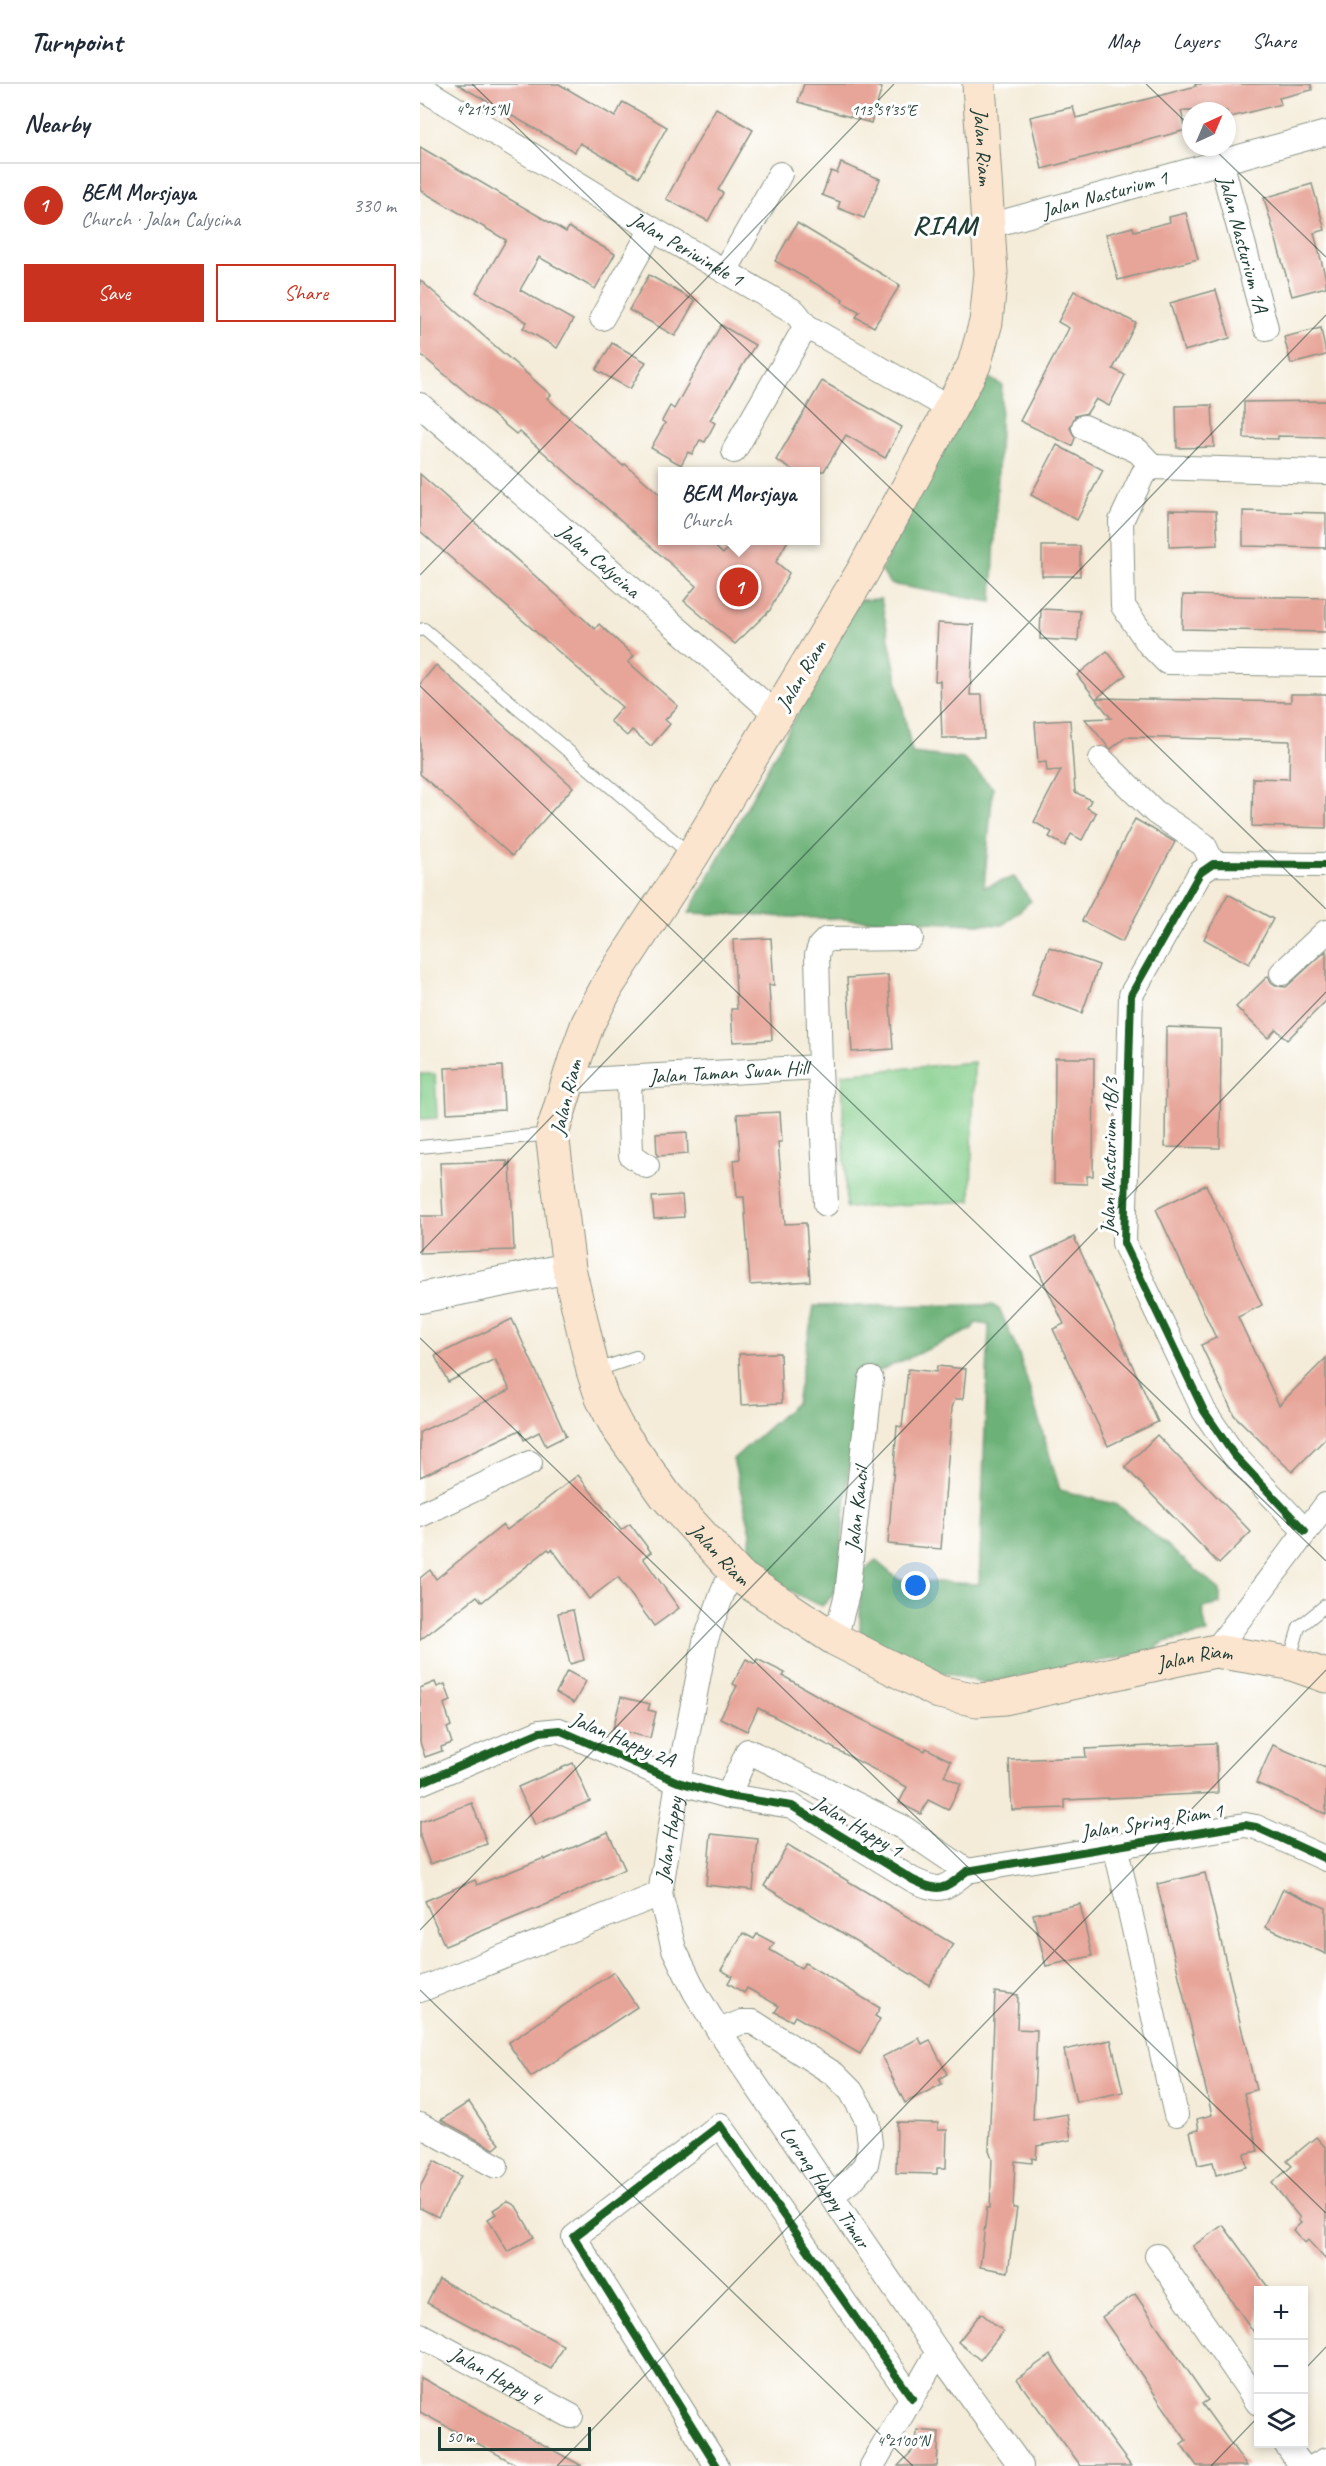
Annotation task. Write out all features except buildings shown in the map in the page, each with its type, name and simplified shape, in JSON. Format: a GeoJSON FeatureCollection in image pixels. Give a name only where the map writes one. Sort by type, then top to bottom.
{"type":"FeatureCollection","features":[{"type":"Feature","properties":{"kind":"main road","name":"Jalan Riam"},"geometry":{"type":"LineString","coordinates":[[979,84],[990,273],[986,322],[974,365],[877,547],[692,856],[608,985],[588,1023],[567,1081],[552,1134],[569,1268],[593,1371],[602,1398],[617,1427],[666,1496],[738,1576],[835,1639],[939,1692],[977,1700],[1005,1698],[1215,1652],[1289,1663],[1326,1676]]}},
{"type":"Feature","properties":{"kind":"street","name":"Jalan Periwinkle 1"},"geometry":{"type":"LineString","coordinates":[[420,87],[652,229],[795,312],[806,326],[951,409]]}},
{"type":"Feature","properties":{"kind":"street","name":"Jalan Nasturium 1"},"geometry":{"type":"LineString","coordinates":[[989,226],[1326,133]]}},
{"type":"Feature","properties":{"kind":"street","name":"Jalan Nasturium 1A"},"geometry":{"type":"LineString","coordinates":[[1221,161],[1266,328]]}},
{"type":"Feature","properties":{"kind":"street"},"geometry":{"type":"LineString","coordinates":[[725,271],[780,174]]}},
{"type":"Feature","properties":{"kind":"street"},"geometry":{"type":"LineString","coordinates":[[602,318],[652,229]]}},
{"type":"Feature","properties":{"kind":"street"},"geometry":{"type":"LineString","coordinates":[[734,451],[806,326]]}},
{"type":"Feature","properties":{"kind":"street","name":"Jalan Calycina"},"geometry":{"type":"LineString","coordinates":[[420,405],[777,715]]}},
{"type":"Feature","properties":{"kind":"street"},"geometry":{"type":"LineString","coordinates":[[1084,427],[1138,451],[1153,467]]}},
{"type":"Feature","properties":{"kind":"street"},"geometry":{"type":"LineString","coordinates":[[1326,472],[1153,467],[1143,474],[1121,521],[1120,554],[1123,606],[1149,644],[1167,662],[1326,664]]}},
{"type":"Feature","properties":{"kind":"street"},"geometry":{"type":"LineString","coordinates":[[1101,759],[1155,812],[1204,845],[1213,864],[1326,864]]}},
{"type":"Feature","properties":{"kind":"street","name":"Jalan Nasturium 1B/3"},"geometry":{"type":"LineString","coordinates":[[1213,864],[1200,873],[1131,995],[1124,1243],[1204,1411],[1234,1455],[1305,1531]]}},
{"type":"Feature","properties":{"kind":"street"},"geometry":{"type":"LineString","coordinates":[[1282,973],[1326,932]]}},
{"type":"Feature","properties":{"kind":"street","name":"Jalan Taman Swan Hill"},"geometry":{"type":"LineString","coordinates":[[567,1081],[820,1067],[817,955],[820,946],[827,939],[911,938]]}},
{"type":"Feature","properties":{"kind":"street"},"geometry":{"type":"LineString","coordinates":[[820,1067],[826,1204]]}},
{"type":"Feature","properties":{"kind":"street"},"geometry":{"type":"LineString","coordinates":[[629,1078],[631,1155],[647,1166]]}},
{"type":"Feature","properties":{"kind":"street"},"geometry":{"type":"LineString","coordinates":[[420,1298],[569,1268]]}},
{"type":"Feature","properties":{"kind":"street","name":"Jalan Kancil"},"geometry":{"type":"LineString","coordinates":[[835,1639],[848,1594],[871,1379]]}},
{"type":"Feature","properties":{"kind":"street"},"geometry":{"type":"LineString","coordinates":[[420,1515],[530,1463]]}},
{"type":"Feature","properties":{"kind":"street"},"geometry":{"type":"LineString","coordinates":[[1215,1652],[1326,1505]]}},
{"type":"Feature","properties":{"kind":"street","name":"Jalan Happy"},"geometry":{"type":"LineString","coordinates":[[422,1983],[660,1893],[678,1782],[705,1642],[725,1586],[738,1576]]}},
{"type":"Feature","properties":{"kind":"street","name":"Jalan Happy 2A"},"geometry":{"type":"LineString","coordinates":[[420,1783],[540,1732],[559,1730],[678,1782]]}},
{"type":"Feature","properties":{"kind":"street","name":"Jalan Happy 1"},"geometry":{"type":"LineString","coordinates":[[678,1782],[728,1796],[792,1806],[913,1880],[933,1889],[948,1886],[972,1870],[902,1827],[748,1751],[728,1796]]}},
{"type":"Feature","properties":{"kind":"street","name":"Jalan Spring Riam 1"},"geometry":{"type":"LineString","coordinates":[[972,1870],[1245,1825],[1256,1827],[1326,1859]]}},
{"type":"Feature","properties":{"kind":"street"},"geometry":{"type":"LineString","coordinates":[[1115,1845],[1176,2115]]}},
{"type":"Feature","properties":{"kind":"street","name":"Lorong Happy Timur"},"geometry":{"type":"LineString","coordinates":[[660,1893],[674,1949],[695,1992],[719,2031],[938,2352],[1021,2466]]}},
{"type":"Feature","properties":{"kind":"street"},"geometry":{"type":"LineString","coordinates":[[719,2031],[742,2022],[753,2022],[834,2074],[851,2091],[867,2119],[870,2144],[866,2164],[853,2179],[832,2195]]}},
{"type":"Feature","properties":{"kind":"street"},"geometry":{"type":"LineString","coordinates":[[420,2125],[496,2166]]}},
{"type":"Feature","properties":{"kind":"street"},"geometry":{"type":"LineString","coordinates":[[717,2466],[574,2237],[720,2125],[912,2398]]}},
{"type":"Feature","properties":{"kind":"street"},"geometry":{"type":"LineString","coordinates":[[1157,2256],[1254,2397]]}},
{"type":"Feature","properties":{"kind":"street","name":"Jalan Happy 4"},"geometry":{"type":"LineString","coordinates":[[420,2335],[571,2416]]}},
{"type":"Feature","properties":{"kind":"street"},"geometry":{"type":"LineString","coordinates":[[872,2466],[938,2352]]}},
{"type":"Feature","properties":{"kind":"street"},"geometry":{"type":"LineString","coordinates":[[1289,2448],[1302,2466]]}},
{"type":"Feature","properties":{"kind":"street"},"geometry":{"type":"LineString","coordinates":[[1315,2466],[1326,2460]]}},
{"type":"Feature","properties":{"kind":"lane"},"geometry":{"type":"LineString","coordinates":[[420,630],[424,629],[692,856]]}},
{"type":"Feature","properties":{"kind":"lane"},"geometry":{"type":"LineString","coordinates":[[420,1147],[552,1134]]}},
{"type":"Feature","properties":{"kind":"lane"},"geometry":{"type":"LineString","coordinates":[[593,1371],[636,1357]]}},
{"type":"Feature","properties":{"kind":"lane"},"geometry":{"type":"LineString","coordinates":[[1289,1663],[1299,1627],[1326,1605]]}},
{"type":"Feature","properties":{"kind":"green space"},"geometry":{"type":"Polygon","coordinates":[[[987,377],[1002,385],[992,602],[890,584],[881,570],[960,412],[987,377]]]}},
{"type":"Feature","properties":{"kind":"green space"},"geometry":{"type":"Polygon","coordinates":[[[881,599],[912,753],[964,759],[993,788],[984,887],[1014,877],[1031,901],[1003,925],[689,913],[859,600],[881,599]]]}},
{"type":"Feature","properties":{"kind":"green space"},"geometry":{"type":"Polygon","coordinates":[[[974,1062],[971,1201],[846,1208],[842,1074],[974,1062]]]}},
{"type":"Feature","properties":{"kind":"green space"},"geometry":{"type":"Polygon","coordinates":[[[420,1074],[435,1074],[437,1118],[420,1119],[420,1074]]]}},
{"type":"Feature","properties":{"kind":"green space"},"geometry":{"type":"Polygon","coordinates":[[[992,1305],[1000,1310],[1019,1354],[1060,1490],[1118,1505],[1220,1590],[1220,1604],[1202,1608],[1207,1633],[1164,1642],[1151,1652],[986,1683],[940,1672],[894,1654],[860,1633],[860,1573],[876,1561],[899,1580],[979,1584],[989,1325],[976,1323],[971,1330],[857,1381],[838,1582],[832,1596],[822,1606],[782,1586],[748,1558],[751,1533],[733,1459],[796,1403],[814,1306],[992,1305]]]}},
{"type":"Feature","properties":{"kind":"cycle path"},"geometry":{"type":"LineString","coordinates":[[1305,1531],[1234,1455],[1204,1411],[1124,1243],[1131,995],[1200,873],[1213,864],[1326,865]]}},
{"type":"Feature","properties":{"kind":"cycle path"},"geometry":{"type":"LineString","coordinates":[[420,1783],[540,1732],[559,1730],[678,1782],[728,1796],[792,1806],[913,1880],[930,1887],[947,1886],[967,1871],[1245,1825],[1256,1827],[1326,1859]]}},
{"type":"Feature","properties":{"kind":"cycle path"},"geometry":{"type":"LineString","coordinates":[[717,2466],[574,2237],[720,2125],[912,2398]]}},
{"type":"Feature","properties":{"kind":"place","name":"BEM Morsjaya"},"geometry":{"type":"Point","coordinates":[739,587]}},
{"type":"Feature","properties":{"kind":"district","name":"RIAM"},"geometry":{"type":"Point","coordinates":[945,225]}}]}
